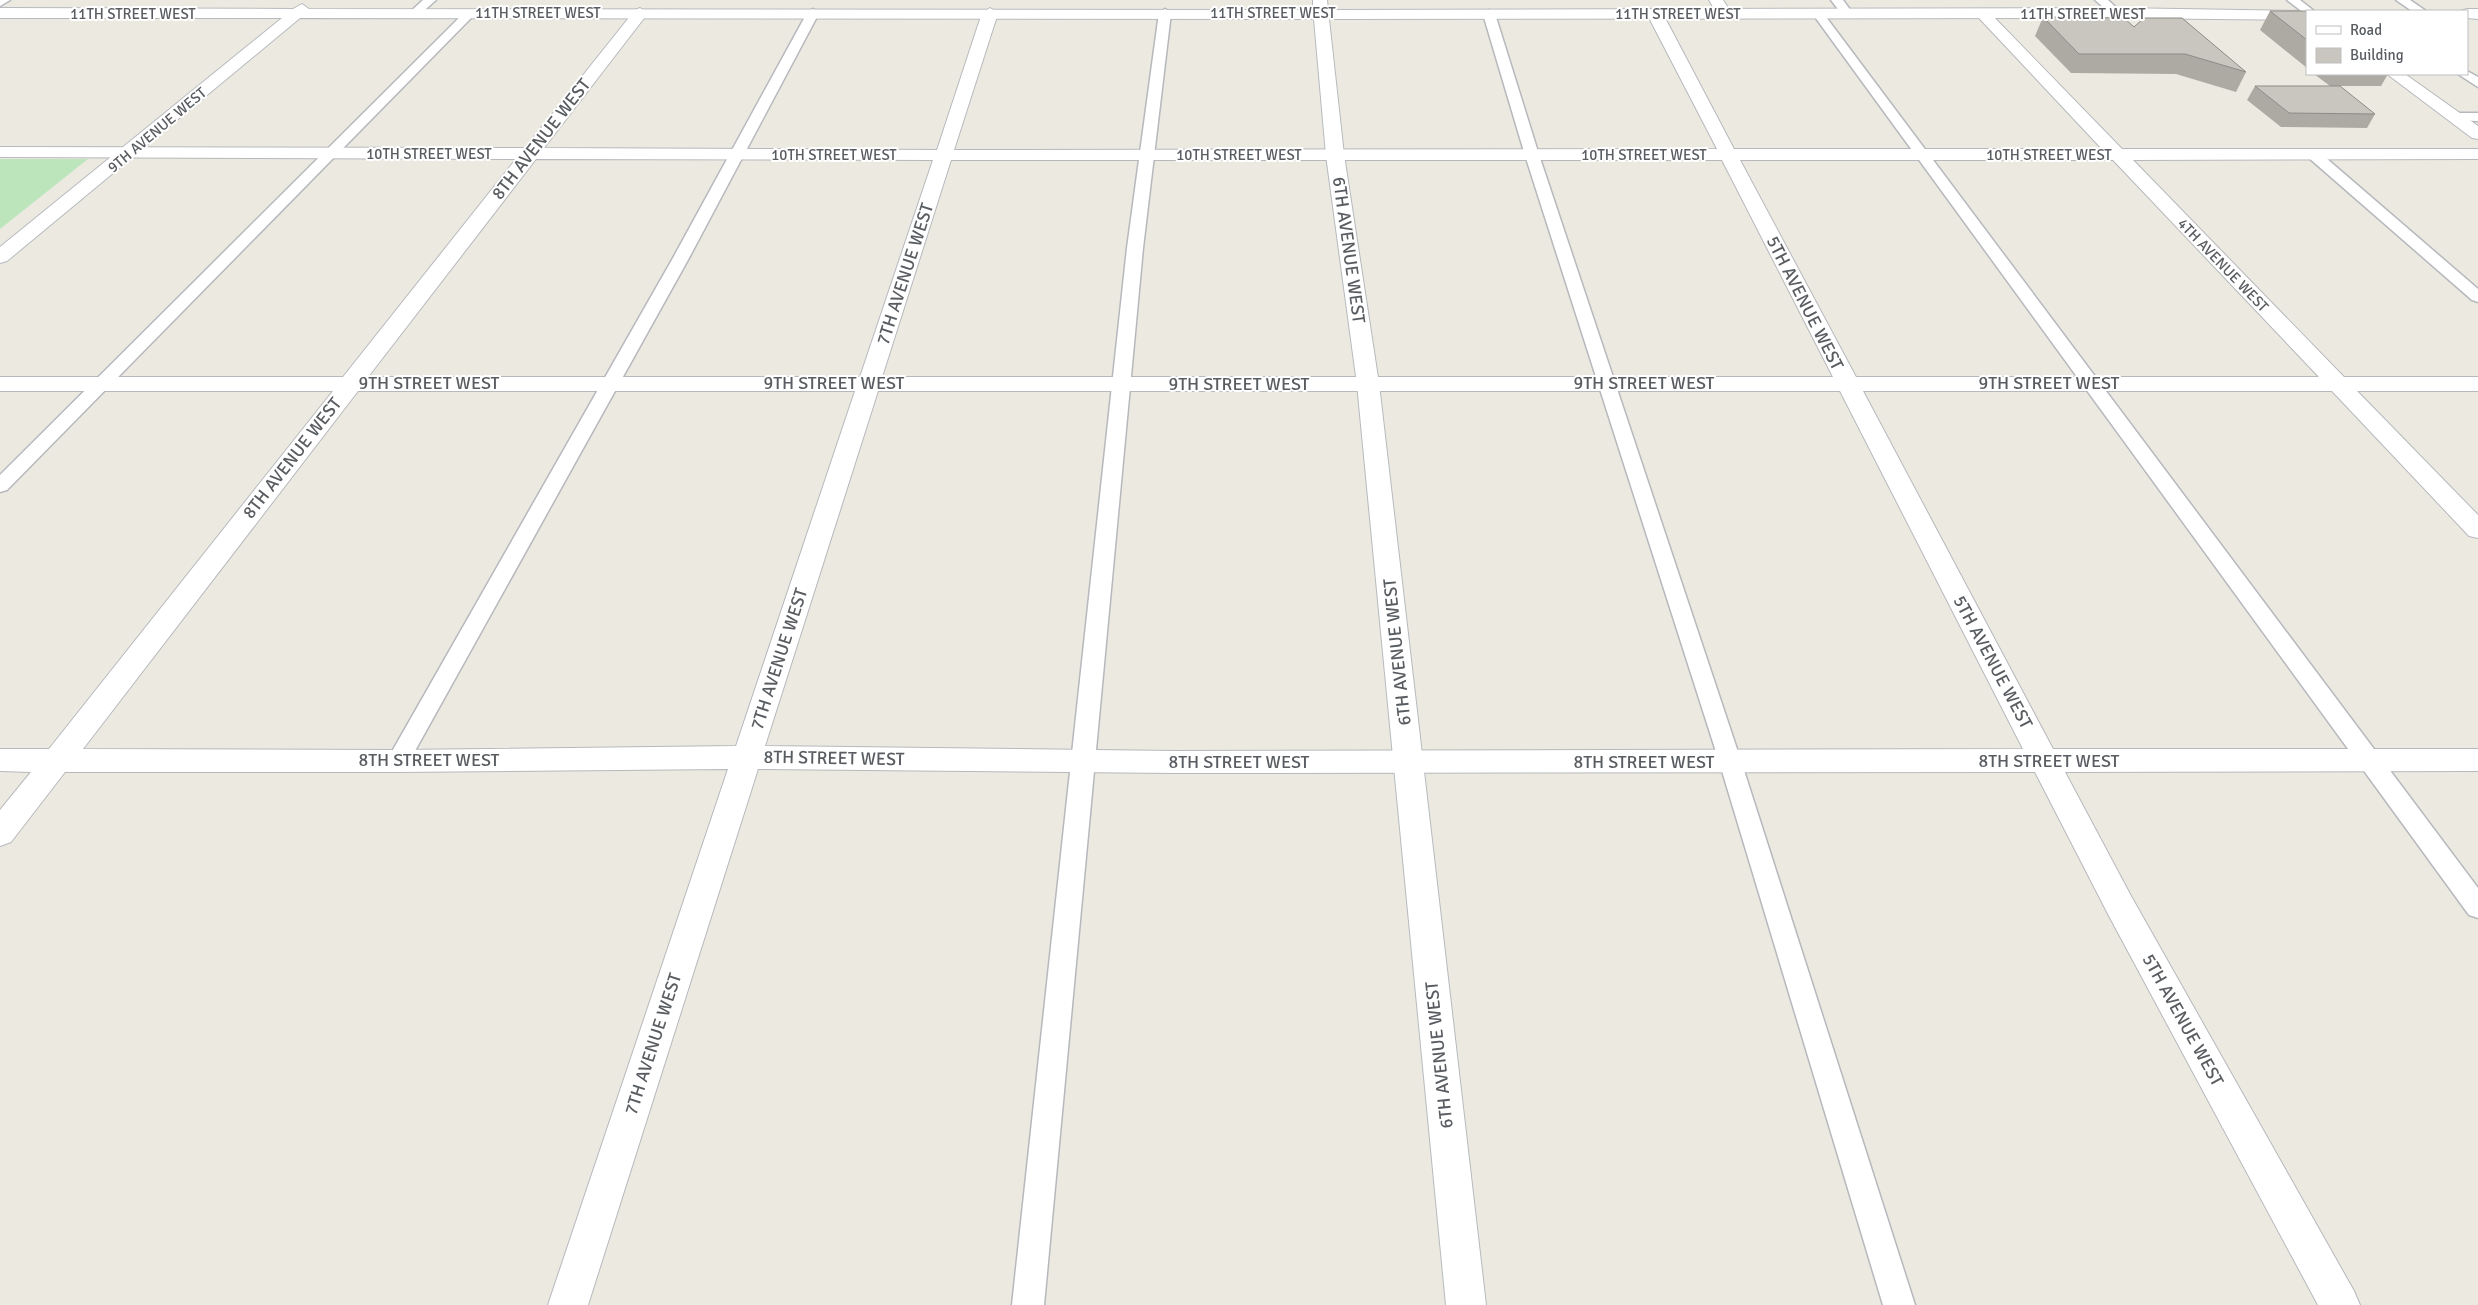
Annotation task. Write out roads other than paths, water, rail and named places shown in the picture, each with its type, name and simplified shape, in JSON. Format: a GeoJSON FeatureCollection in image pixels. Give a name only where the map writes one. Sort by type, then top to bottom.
{"type":"FeatureCollection","features":[{"type":"Feature","properties":{"kind":"street","name":"9TH AVENUE WEST"},"geometry":{"type":"LineString","coordinates":[[0,258],[312,0]]}},
{"type":"Feature","properties":{"kind":"street"},"geometry":{"type":"LineString","coordinates":[[1716,0],[1724,14]]}},
{"type":"Feature","properties":{"kind":"street","name":"11TH STREET WEST"},"geometry":{"type":"LineString","coordinates":[[0,13],[1165,13],[1321,7],[1489,14],[1848,15],[1976,7],[2116,13],[2306,15]]}},
{"type":"Feature","properties":{"kind":"street","name":"6TH AVENUE WEST"},"geometry":{"type":"LineString","coordinates":[[1321,7],[1336,155],[1368,384],[1466,1305]]}},
{"type":"Feature","properties":{"kind":"street","name":"4TH AVENUE WEST"},"geometry":{"type":"LineString","coordinates":[[1976,7],[2478,530]]}},
{"type":"Feature","properties":{"kind":"street","name":"8TH AVENUE WEST"},"geometry":{"type":"LineString","coordinates":[[0,833],[640,13]]}},
{"type":"Feature","properties":{"kind":"street","name":"7TH AVENUE WEST"},"geometry":{"type":"LineString","coordinates":[[568,1305],[990,13]]}},
{"type":"Feature","properties":{"kind":"street","name":"5TH AVENUE WEST"},"geometry":{"type":"LineString","coordinates":[[1655,14],[2120,906],[2340,1305]]}},
{"type":"Feature","properties":{"kind":"street"},"geometry":{"type":"LineString","coordinates":[[2396,75],[2478,134]]}},
{"type":"Feature","properties":{"kind":"street","name":"10TH STREET WEST"},"geometry":{"type":"LineString","coordinates":[[0,152],[529,155],[2478,154]]}},
{"type":"Feature","properties":{"kind":"street","name":"9TH STREET WEST"},"geometry":{"type":"LineString","coordinates":[[0,384],[2478,384]]}},
{"type":"Feature","properties":{"kind":"street","name":"8TH STREET WEST"},"geometry":{"type":"LineString","coordinates":[[0,760],[398,761],[747,757],[1409,762],[2478,760]]}},
{"type":"Feature","properties":{"kind":"lane"},"geometry":{"type":"LineString","coordinates":[[0,3],[4,0]]}},
{"type":"Feature","properties":{"kind":"lane"},"geometry":{"type":"LineString","coordinates":[[414,14],[430,0]]}},
{"type":"Feature","properties":{"kind":"lane"},"geometry":{"type":"LineString","coordinates":[[1837,0],[1848,15]]}},
{"type":"Feature","properties":{"kind":"lane"},"geometry":{"type":"LineString","coordinates":[[2101,0],[2116,13]]}},
{"type":"Feature","properties":{"kind":"lane"},"geometry":{"type":"LineString","coordinates":[[2293,0],[2307,10]]}},
{"type":"Feature","properties":{"kind":"lane"},"geometry":{"type":"LineString","coordinates":[[2402,0],[2418,10]]}},
{"type":"Feature","properties":{"kind":"lane"},"geometry":{"type":"LineString","coordinates":[[398,761],[612,383],[813,13]]}},
{"type":"Feature","properties":{"kind":"lane"},"geometry":{"type":"LineString","coordinates":[[1028,1305],[1121,384],[1146,155],[1165,13]]}},
{"type":"Feature","properties":{"kind":"lane"},"geometry":{"type":"LineString","coordinates":[[0,486],[469,14]]}},
{"type":"Feature","properties":{"kind":"lane"},"geometry":{"type":"LineString","coordinates":[[1489,14],[1532,155],[1730,762],[1899,1305]]}},
{"type":"Feature","properties":{"kind":"lane"},"geometry":{"type":"LineString","coordinates":[[1819,15],[2478,907]]}},
{"type":"Feature","properties":{"kind":"lane"},"geometry":{"type":"LineString","coordinates":[[2466,75],[2478,83]]}},
{"type":"Feature","properties":{"kind":"lane"},"geometry":{"type":"LineString","coordinates":[[2454,117],[2478,117]]}},
{"type":"Feature","properties":{"kind":"lane"},"geometry":{"type":"LineString","coordinates":[[2314,155],[2478,297]]}}]}
